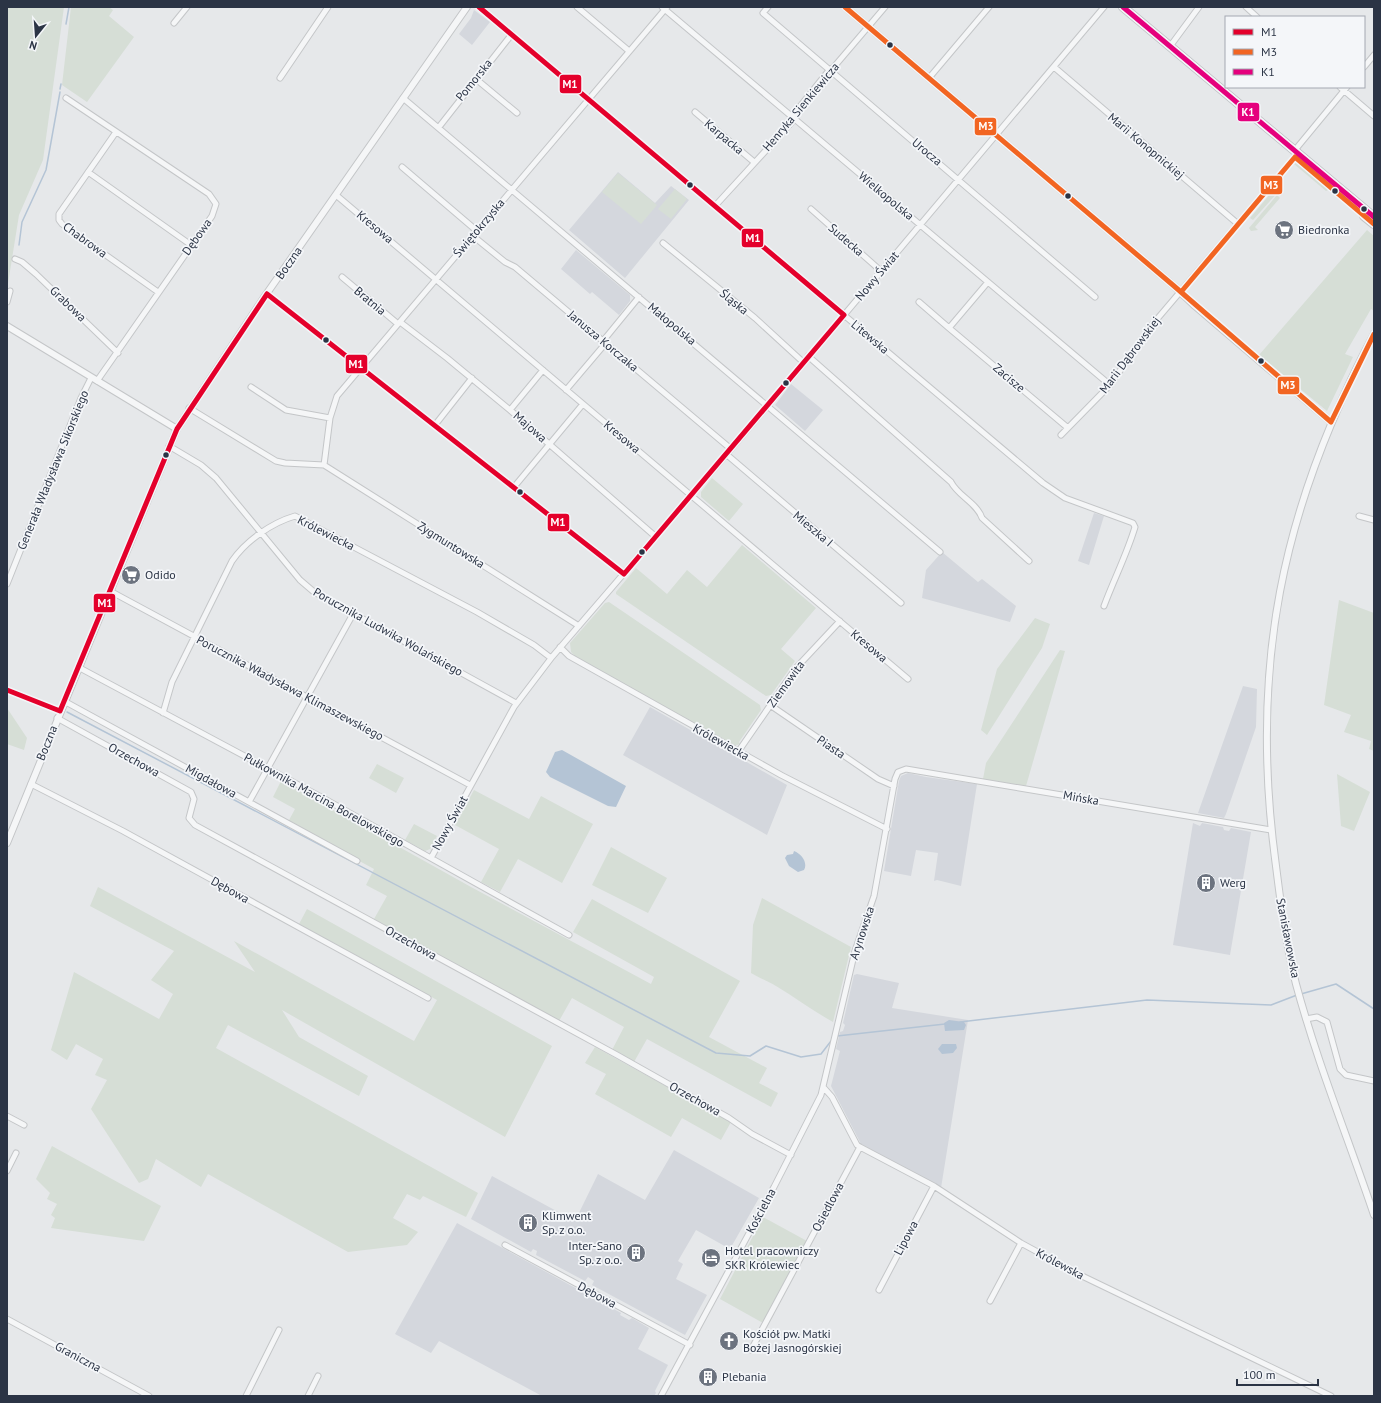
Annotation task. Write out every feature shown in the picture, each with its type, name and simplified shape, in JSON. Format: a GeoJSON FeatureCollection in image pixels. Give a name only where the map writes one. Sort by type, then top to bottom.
{"type":"FeatureCollection","features":[{"type":"Feature","properties":{"kind":"main road"},"geometry":{"type":"LineString","coordinates":[[1123,7],[1171,45],[1374,224]]}},
{"type":"Feature","properties":{"kind":"main road"},"geometry":{"type":"LineString","coordinates":[[1154,33],[1158,40],[1297,156],[1374,217]]}},
{"type":"Feature","properties":{"kind":"street"},"geometry":{"type":"LineString","coordinates":[[174,23],[187,7]]}},
{"type":"Feature","properties":{"kind":"street"},"geometry":{"type":"LineString","coordinates":[[280,78],[328,7]]}},
{"type":"Feature","properties":{"kind":"street","name":"Boczna"},"geometry":{"type":"LineString","coordinates":[[7,841],[177,428],[267,294],[467,7]]}},
{"type":"Feature","properties":{"kind":"street","name":"Litewska"},"geometry":{"type":"LineString","coordinates":[[479,7],[1022,466],[1065,498],[1133,523],[1135,527],[1125,557],[1114,579],[1104,606]]}},
{"type":"Feature","properties":{"kind":"street"},"geometry":{"type":"LineString","coordinates":[[577,7],[629,52]]}},
{"type":"Feature","properties":{"kind":"street","name":"Urocza"},"geometry":{"type":"LineString","coordinates":[[768,7],[763,13],[1095,297]]}},
{"type":"Feature","properties":{"kind":"street"},"geometry":{"type":"LineString","coordinates":[[845,7],[1331,422]]}},
{"type":"Feature","properties":{"kind":"street","name":"Henryka Sienkiewicza"},"geometry":{"type":"LineString","coordinates":[[714,206],[792,122],[793,118],[830,69],[833,68],[885,7]]}},
{"type":"Feature","properties":{"kind":"street"},"geometry":{"type":"LineString","coordinates":[[929,78],[989,7]]}},
{"type":"Feature","properties":{"kind":"street","name":"Nowy Świat"},"geometry":{"type":"LineString","coordinates":[[431,858],[516,703],[551,658],[731,449],[1104,7]]}},
{"type":"Feature","properties":{"kind":"street"},"geometry":{"type":"LineString","coordinates":[[1171,45],[1199,7]]}},
{"type":"Feature","properties":{"kind":"street"},"geometry":{"type":"LineString","coordinates":[[1246,7],[1257,16]]}},
{"type":"Feature","properties":{"kind":"street","name":"Świętokrzyska"},"geometry":{"type":"LineString","coordinates":[[324,465],[330,418],[337,396],[665,8]]}},
{"type":"Feature","properties":{"kind":"street","name":"Wielkopolska"},"geometry":{"type":"LineString","coordinates":[[665,8],[793,118],[1110,384]]}},
{"type":"Feature","properties":{"kind":"street","name":"Pomorska"},"geometry":{"type":"LineString","coordinates":[[438,127],[512,34]]}},
{"type":"Feature","properties":{"kind":"street"},"geometry":{"type":"LineString","coordinates":[[1365,66],[1374,55]]}},
{"type":"Feature","properties":{"kind":"street","name":"Marii Konopnickiej"},"geometry":{"type":"LineString","coordinates":[[1054,68],[1238,224]]}},
{"type":"Feature","properties":{"kind":"street"},"geometry":{"type":"LineString","coordinates":[[476,79],[517,113]]}},
{"type":"Feature","properties":{"kind":"street"},"geometry":{"type":"LineString","coordinates":[[1344,88],[1374,116]]}},
{"type":"Feature","properties":{"kind":"street","name":"Marii Dąbrowskiej"},"geometry":{"type":"LineString","coordinates":[[1061,435],[1110,384],[1152,325],[1297,156],[1344,88]]}},
{"type":"Feature","properties":{"kind":"street","name":"Dębowa"},"geometry":{"type":"LineString","coordinates":[[66,98],[209,194],[215,200],[215,212],[158,292],[118,353],[94,379]]}},
{"type":"Feature","properties":{"kind":"street","name":"Małopolska"},"geometry":{"type":"LineString","coordinates":[[403,98],[768,405],[940,552]]}},
{"type":"Feature","properties":{"kind":"street","name":"Karpacka"},"geometry":{"type":"LineString","coordinates":[[695,112],[754,162]]}},
{"type":"Feature","properties":{"kind":"street","name":"Chabrowa"},"geometry":{"type":"LineString","coordinates":[[116,132],[59,214],[60,222],[158,292]]}},
{"type":"Feature","properties":{"kind":"street"},"geometry":{"type":"LineString","coordinates":[[402,167],[477,231]]}},
{"type":"Feature","properties":{"kind":"street"},"geometry":{"type":"LineString","coordinates":[[88,172],[191,245]]}},
{"type":"Feature","properties":{"kind":"street","name":"Kresowa"},"geometry":{"type":"LineString","coordinates":[[336,195],[908,679]]}},
{"type":"Feature","properties":{"kind":"street","name":"Sudecka"},"geometry":{"type":"LineString","coordinates":[[811,209],[881,271]]}},
{"type":"Feature","properties":{"kind":"street","name":"Janusza Korczaka"},"geometry":{"type":"LineString","coordinates":[[473,236],[504,262],[515,267],[731,449]]}},
{"type":"Feature","properties":{"kind":"street","name":"Śląska"},"geometry":{"type":"LineString","coordinates":[[663,243],[755,318],[803,362]]}},
{"type":"Feature","properties":{"kind":"street","name":"Grabowa"},"geometry":{"type":"LineString","coordinates":[[15,259],[22,262],[36,274],[118,353]]}},
{"type":"Feature","properties":{"kind":"street","name":"Bratnia"},"geometry":{"type":"LineString","coordinates":[[342,277],[399,323]]}},
{"type":"Feature","properties":{"kind":"street"},"geometry":{"type":"LineString","coordinates":[[949,328],[988,282]]}},
{"type":"Feature","properties":{"kind":"street"},"geometry":{"type":"LineString","coordinates":[[7,302],[10,291]]}},
{"type":"Feature","properties":{"kind":"street"},"geometry":{"type":"LineString","coordinates":[[267,294],[624,574]]}},
{"type":"Feature","properties":{"kind":"street"},"geometry":{"type":"LineString","coordinates":[[566,390],[639,297]]}},
{"type":"Feature","properties":{"kind":"street","name":"Zacisze"},"geometry":{"type":"LineString","coordinates":[[920,302],[1068,428]]}},
{"type":"Feature","properties":{"kind":"street","name":"Majowa"},"geometry":{"type":"LineString","coordinates":[[399,323],[472,378],[656,537]]}},
{"type":"Feature","properties":{"kind":"street"},"geometry":{"type":"LineString","coordinates":[[7,326],[177,428]]}},
{"type":"Feature","properties":{"kind":"street","name":"Stanisławowska"},"geometry":{"type":"LineString","coordinates":[[1374,334],[1331,422],[1296,522],[1282,576],[1270,650],[1266,754],[1271,830],[1282,918],[1299,995],[1374,1215]]}},
{"type":"Feature","properties":{"kind":"street"},"geometry":{"type":"LineString","coordinates":[[808,356],[951,482],[955,489],[980,512],[982,518],[1029,561]]}},
{"type":"Feature","properties":{"kind":"street"},"geometry":{"type":"LineString","coordinates":[[510,410],[543,370]]}},
{"type":"Feature","properties":{"kind":"street"},"geometry":{"type":"LineString","coordinates":[[434,425],[472,378]]}},
{"type":"Feature","properties":{"kind":"street","name":"Generała Władysława Sikorskiego"},"geometry":{"type":"LineString","coordinates":[[7,584],[80,398],[94,379]]}},
{"type":"Feature","properties":{"kind":"street"},"geometry":{"type":"LineString","coordinates":[[251,387],[286,410],[330,418]]}},
{"type":"Feature","properties":{"kind":"street"},"geometry":{"type":"LineString","coordinates":[[514,487],[583,404]]}},
{"type":"Feature","properties":{"kind":"street"},"geometry":{"type":"LineString","coordinates":[[189,408],[276,460],[285,463],[324,465]]}},
{"type":"Feature","properties":{"kind":"street","name":"Porucznika Ludwika Wolańskiego"},"geometry":{"type":"LineString","coordinates":[[169,446],[201,465],[216,478],[300,580],[319,595],[516,703]]}},
{"type":"Feature","properties":{"kind":"street","name":"Mieszka I"},"geometry":{"type":"LineString","coordinates":[[726,454],[901,603]]}},
{"type":"Feature","properties":{"kind":"street","name":"Zygmuntowska"},"geometry":{"type":"LineString","coordinates":[[324,465],[579,626]]}},
{"type":"Feature","properties":{"kind":"street","name":"Królewiecka"},"geometry":{"type":"LineString","coordinates":[[163,713],[172,682],[232,561],[239,551],[277,522],[295,516],[483,616],[534,645],[551,658]]}},
{"type":"Feature","properties":{"kind":"street"},"geometry":{"type":"LineString","coordinates":[[1359,516],[1374,520]]}},
{"type":"Feature","properties":{"kind":"street","name":"Porucznika Władysława Klimaszewskiego"},"geometry":{"type":"LineString","coordinates":[[110,591],[470,785]]}},
{"type":"Feature","properties":{"kind":"street"},"geometry":{"type":"LineString","coordinates":[[249,802],[353,614]]}},
{"type":"Feature","properties":{"kind":"street","name":"Ziemowita"},"geometry":{"type":"LineString","coordinates":[[738,752],[802,660],[840,621]]}},
{"type":"Feature","properties":{"kind":"street","name":"Królewiecka"},"geometry":{"type":"LineString","coordinates":[[560,648],[570,656],[738,752],[887,829]]}},
{"type":"Feature","properties":{"kind":"street","name":"Pułkownika Marcina Borelowskiego"},"geometry":{"type":"LineString","coordinates":[[78,667],[213,739],[569,935]]}},
{"type":"Feature","properties":{"kind":"street"},"geometry":{"type":"LineString","coordinates":[[7,690],[60,711]]}},
{"type":"Feature","properties":{"kind":"street","name":"Migdałowa"},"geometry":{"type":"LineString","coordinates":[[64,701],[358,861]]}},
{"type":"Feature","properties":{"kind":"street","name":"Piasta"},"geometry":{"type":"LineString","coordinates":[[770,705],[878,779],[894,786]]}},
{"type":"Feature","properties":{"kind":"street","name":"Orzechowa"},"geometry":{"type":"LineString","coordinates":[[57,718],[191,792],[194,799],[189,818],[194,825],[623,1059],[729,1118],[752,1134],[791,1155]]}},
{"type":"Feature","properties":{"kind":"street","name":"Mińska"},"geometry":{"type":"LineString","coordinates":[[896,777],[900,770],[906,768],[1271,830]]}},
{"type":"Feature","properties":{"kind":"street","name":"Arynowska"},"geometry":{"type":"LineString","coordinates":[[824,1088],[855,951],[874,896],[896,777]]}},
{"type":"Feature","properties":{"kind":"street","name":"Dębowa"},"geometry":{"type":"LineString","coordinates":[[31,784],[123,831],[428,998]]}},
{"type":"Feature","properties":{"kind":"street"},"geometry":{"type":"LineString","coordinates":[[1306,1019],[1316,1018],[1326,1022],[1340,1069],[1346,1075],[1374,1081]]}},
{"type":"Feature","properties":{"kind":"street"},"geometry":{"type":"LineString","coordinates":[[824,1088],[832,1097],[860,1148]]}},
{"type":"Feature","properties":{"kind":"street","name":"Kościelna"},"geometry":{"type":"LineString","coordinates":[[661,1396],[690,1345],[791,1155],[815,1109],[824,1088]]}},
{"type":"Feature","properties":{"kind":"street"},"geometry":{"type":"LineString","coordinates":[[7,1116],[24,1125]]}},
{"type":"Feature","properties":{"kind":"street","name":"Królewska"},"geometry":{"type":"LineString","coordinates":[[860,1148],[934,1186],[1022,1243],[1078,1274],[1331,1396]]}},
{"type":"Feature","properties":{"kind":"street","name":"Osiedlowa"},"geometry":{"type":"LineString","coordinates":[[751,1350],[860,1148]]}},
{"type":"Feature","properties":{"kind":"street"},"geometry":{"type":"LineString","coordinates":[[7,1171],[16,1153]]}},
{"type":"Feature","properties":{"kind":"street","name":"Lipowa"},"geometry":{"type":"LineString","coordinates":[[879,1290],[934,1186]]}},
{"type":"Feature","properties":{"kind":"street"},"geometry":{"type":"LineString","coordinates":[[990,1301],[1022,1243]]}},
{"type":"Feature","properties":{"kind":"street","name":"Dębowa"},"geometry":{"type":"LineString","coordinates":[[505,1245],[690,1345]]}},
{"type":"Feature","properties":{"kind":"street","name":"Graniczna"},"geometry":{"type":"LineString","coordinates":[[7,1319],[149,1396]]}},
{"type":"Feature","properties":{"kind":"street"},"geometry":{"type":"LineString","coordinates":[[246,1396],[279,1330]]}},
{"type":"Feature","properties":{"kind":"street"},"geometry":{"type":"LineString","coordinates":[[308,1396],[318,1376]]}},
{"type":"Feature","properties":{"kind":"shaded area"},"geometry":{"type":"Polygon","coordinates":[[[7,7],[64,7],[43,160],[19,215],[7,290],[7,7]]]}},
{"type":"Feature","properties":{"kind":"shaded area"},"geometry":{"type":"Polygon","coordinates":[[[71,7],[109,7],[113,10],[109,16],[134,37],[87,102],[62,85],[71,7]]]}},
{"type":"Feature","properties":{"kind":"shaded area"},"geometry":{"type":"Polygon","coordinates":[[[474,10],[490,22],[472,45],[459,34],[471,18],[474,10]]]}},
{"type":"Feature","properties":{"kind":"shaded area"},"geometry":{"type":"Polygon","coordinates":[[[1296,163],[1315,177],[1328,190],[1326,191],[1294,164],[1296,163]]]}},
{"type":"Feature","properties":{"kind":"shaded area"},"geometry":{"type":"Polygon","coordinates":[[[618,172],[655,203],[671,186],[689,200],[625,278],[569,230],[618,172]]]}},
{"type":"Feature","properties":{"kind":"shaded area"},"geometry":{"type":"Polygon","coordinates":[[[618,173],[657,205],[641,224],[602,192],[618,173]]]}},
{"type":"Feature","properties":{"kind":"shaded area"},"geometry":{"type":"Polygon","coordinates":[[[1276,187],[1278,192],[1253,220],[1250,218],[1276,187]]]}},
{"type":"Feature","properties":{"kind":"shaded area"},"geometry":{"type":"Polygon","coordinates":[[[675,189],[687,199],[671,219],[658,209],[675,189]]]}},
{"type":"Feature","properties":{"kind":"shaded area"},"geometry":{"type":"Polygon","coordinates":[[[1277,195],[1280,198],[1255,227],[1258,230],[1251,231],[1249,228],[1277,195]]]}},
{"type":"Feature","properties":{"kind":"shaded area"},"geometry":{"type":"Polygon","coordinates":[[[1367,230],[1374,236],[1374,311],[1371,309],[1345,354],[1353,357],[1327,411],[1259,355],[1367,230]]]}},
{"type":"Feature","properties":{"kind":"shaded area"},"geometry":{"type":"Polygon","coordinates":[[[576,250],[630,295],[630,301],[619,315],[592,292],[590,294],[561,269],[576,250]]]}},
{"type":"Feature","properties":{"kind":"shaded area"},"geometry":{"type":"Polygon","coordinates":[[[791,384],[823,410],[805,431],[775,405],[791,384]]]}},
{"type":"Feature","properties":{"kind":"shaded area"},"geometry":{"type":"Polygon","coordinates":[[[712,478],[743,504],[729,521],[701,497],[701,492],[712,478]]]}},
{"type":"Feature","properties":{"kind":"shaded area"},"geometry":{"type":"Polygon","coordinates":[[[1094,513],[1104,516],[1089,565],[1078,561],[1094,513]]]}},
{"type":"Feature","properties":{"kind":"shaded area"},"geometry":{"type":"Polygon","coordinates":[[[742,545],[816,608],[781,649],[795,661],[771,695],[766,696],[616,594],[616,592],[636,568],[667,594],[687,570],[707,587],[742,545]]]}},
{"type":"Feature","properties":{"kind":"shaded area"},"geometry":{"type":"Polygon","coordinates":[[[942,552],[978,582],[982,579],[1016,606],[1010,622],[922,598],[926,570],[942,552]]]}},
{"type":"Feature","properties":{"kind":"shaded area"},"geometry":{"type":"Polygon","coordinates":[[[1339,600],[1374,613],[1374,751],[1369,749],[1371,741],[1344,732],[1351,715],[1324,705],[1339,600]]]}},
{"type":"Feature","properties":{"kind":"shaded area"},"geometry":{"type":"Polygon","coordinates":[[[609,602],[760,705],[761,710],[739,742],[740,744],[733,746],[576,657],[571,652],[570,643],[605,603],[609,602]]]}},
{"type":"Feature","properties":{"kind":"shaded area"},"geometry":{"type":"Polygon","coordinates":[[[1035,618],[1050,624],[1042,648],[987,735],[981,730],[997,669],[1035,618]]]}},
{"type":"Feature","properties":{"kind":"shaded area"},"geometry":{"type":"Polygon","coordinates":[[[1060,650],[1065,651],[1026,786],[983,779],[986,763],[1060,650]]]}},
{"type":"Feature","properties":{"kind":"shaded area"},"geometry":{"type":"Polygon","coordinates":[[[1243,686],[1257,689],[1256,727],[1226,814],[1224,818],[1198,813],[1243,686]]]}},
{"type":"Feature","properties":{"kind":"shaded area"},"geometry":{"type":"Polygon","coordinates":[[[650,707],[787,785],[767,835],[623,755],[650,707]]]}},
{"type":"Feature","properties":{"kind":"shaded area"},"geometry":{"type":"Polygon","coordinates":[[[7,708],[27,738],[24,750],[7,744],[7,708]]]}},
{"type":"Feature","properties":{"kind":"shaded area"},"geometry":{"type":"Polygon","coordinates":[[[377,764],[404,778],[396,793],[369,778],[377,764]]]}},
{"type":"Feature","properties":{"kind":"shaded area"},"geometry":{"type":"Polygon","coordinates":[[[908,773],[977,784],[961,886],[937,880],[934,881],[938,853],[916,850],[911,876],[884,871],[899,781],[901,776],[908,773]]]}},
{"type":"Feature","properties":{"kind":"shaded area"},"geometry":{"type":"Polygon","coordinates":[[[1337,774],[1370,792],[1354,831],[1341,826],[1337,774]]]}},
{"type":"Feature","properties":{"kind":"shaded area"},"geometry":{"type":"Polygon","coordinates":[[[281,781],[471,887],[651,984],[654,977],[573,932],[592,899],[740,981],[709,1037],[767,1068],[759,1083],[778,1093],[771,1107],[647,1039],[634,1062],[612,1050],[624,1027],[572,998],[559,1021],[374,919],[387,896],[366,885],[374,869],[288,822],[295,809],[273,797],[281,781]]]}},
{"type":"Feature","properties":{"kind":"shaded area"},"geometry":{"type":"Polygon","coordinates":[[[474,790],[529,819],[541,796],[593,824],[562,883],[518,859],[500,892],[481,882],[499,849],[455,825],[474,790]]]}},
{"type":"Feature","properties":{"kind":"shaded area"},"geometry":{"type":"Polygon","coordinates":[[[1193,823],[1200,826],[1202,823],[1223,827],[1224,830],[1229,831],[1231,828],[1251,832],[1230,955],[1173,945],[1193,823]]]}},
{"type":"Feature","properties":{"kind":"shaded area"},"geometry":{"type":"Polygon","coordinates":[[[414,824],[437,836],[430,849],[425,851],[405,840],[414,824]]]}},
{"type":"Feature","properties":{"kind":"shaded area"},"geometry":{"type":"Polygon","coordinates":[[[611,847],[667,878],[648,913],[592,885],[611,847]]]}},
{"type":"Feature","properties":{"kind":"shaded area"},"geometry":{"type":"Polygon","coordinates":[[[98,887],[255,972],[234,941],[414,1041],[437,1000],[299,924],[307,909],[552,1046],[505,1137],[282,1010],[299,1037],[368,1076],[359,1096],[228,1025],[216,1048],[478,1193],[466,1217],[423,1196],[420,1200],[407,1194],[393,1218],[418,1232],[407,1245],[348,1252],[208,1174],[201,1187],[156,1159],[148,1179],[139,1183],[91,1109],[107,1080],[95,1075],[103,1059],[76,1044],[67,1060],[51,1050],[74,972],[159,1019],[173,994],[151,980],[174,951],[90,906],[98,887]]]}},
{"type":"Feature","properties":{"kind":"shaded area"},"geometry":{"type":"Polygon","coordinates":[[[762,898],[851,947],[833,1022],[776,986],[751,973],[753,925],[762,898]]]}},
{"type":"Feature","properties":{"kind":"shaded area"},"geometry":{"type":"Polygon","coordinates":[[[857,974],[899,983],[892,1008],[968,1020],[941,1188],[861,1144],[831,1086],[840,1051],[836,1049],[840,1032],[843,1031],[845,1025],[843,1023],[854,975],[857,974]]]}},
{"type":"Feature","properties":{"kind":"shaded area"},"geometry":{"type":"Polygon","coordinates":[[[595,1047],[731,1122],[721,1140],[682,1118],[671,1137],[595,1094],[606,1074],[585,1063],[595,1047]]]}},
{"type":"Feature","properties":{"kind":"shaded area"},"geometry":{"type":"Polygon","coordinates":[[[52,1146],[161,1206],[144,1241],[51,1228],[55,1218],[51,1215],[57,1204],[47,1199],[50,1193],[36,1179],[52,1146]]]}},
{"type":"Feature","properties":{"kind":"shaded area"},"geometry":{"type":"Polygon","coordinates":[[[674,1150],[759,1198],[730,1249],[696,1230],[678,1261],[683,1264],[676,1279],[707,1295],[685,1335],[592,1285],[594,1281],[588,1277],[585,1281],[536,1255],[537,1251],[533,1249],[531,1252],[471,1219],[492,1176],[575,1221],[598,1174],[645,1200],[674,1150]]]}},
{"type":"Feature","properties":{"kind":"shaded area"},"geometry":{"type":"Polygon","coordinates":[[[763,1217],[807,1241],[763,1323],[720,1299],[763,1217]]]}},
{"type":"Feature","properties":{"kind":"shaded area"},"geometry":{"type":"Polygon","coordinates":[[[457,1223],[621,1313],[620,1315],[629,1320],[632,1318],[649,1328],[638,1349],[668,1365],[654,1396],[542,1396],[439,1341],[431,1353],[395,1334],[457,1223]]]}},
{"type":"Feature","properties":{"kind":"water"},"geometry":{"type":"Polygon","coordinates":[[[562,750],[626,786],[616,807],[608,806],[550,777],[546,772],[555,752],[562,750]]]}},
{"type":"Feature","properties":{"kind":"water"},"geometry":{"type":"Polygon","coordinates":[[[794,851],[800,854],[804,859],[804,870],[798,872],[789,866],[785,858],[787,855],[793,854],[794,851]]]}},
{"type":"Feature","properties":{"kind":"water"},"geometry":{"type":"Polygon","coordinates":[[[949,1020],[964,1022],[966,1025],[964,1030],[945,1031],[944,1023],[949,1020]]]}},
{"type":"Feature","properties":{"kind":"water"},"geometry":{"type":"Polygon","coordinates":[[[942,1044],[956,1044],[957,1048],[953,1053],[942,1054],[938,1049],[942,1044]]]}},
{"type":"Feature","properties":{"kind":"waterway"},"geometry":{"type":"LineString","coordinates":[[66,24],[69,7]]}},
{"type":"Feature","properties":{"kind":"waterway"},"geometry":{"type":"LineString","coordinates":[[60,89],[61,84]]}},
{"type":"Feature","properties":{"kind":"waterway"},"geometry":{"type":"LineString","coordinates":[[19,245],[22,222],[46,170],[60,92]]}},
{"type":"Feature","properties":{"kind":"waterway"},"geometry":{"type":"LineString","coordinates":[[67,712],[716,1053],[750,1056],[766,1046],[801,1057],[821,1054],[831,1041]]}},
{"type":"Feature","properties":{"kind":"waterway"},"geometry":{"type":"LineString","coordinates":[[1301,994],[1336,984],[1374,1009]]}},
{"type":"Feature","properties":{"kind":"waterway"},"geometry":{"type":"LineString","coordinates":[[960,1022],[1147,1000],[1271,1005],[1297,995]]}},
{"type":"Feature","properties":{"kind":"waterway"},"geometry":{"type":"LineString","coordinates":[[837,1036],[945,1024]]}},
{"type":"Feature","properties":{"kind":"transit line","name":"M1"},"geometry":{"type":"LineString","coordinates":[[479,7],[844,315]]}},
{"type":"Feature","properties":{"kind":"transit line","name":"M3"},"geometry":{"type":"LineString","coordinates":[[845,7],[1174,286],[1331,422],[1374,334]]}},
{"type":"Feature","properties":{"kind":"transit line","name":"K1"},"geometry":{"type":"LineString","coordinates":[[1123,7],[1374,217]]}},
{"type":"Feature","properties":{"kind":"transit line","name":"M3"},"geometry":{"type":"LineString","coordinates":[[1181,292],[1295,157],[1374,224]]}},
{"type":"Feature","properties":{"kind":"transit line","name":"M1"},"geometry":{"type":"LineString","coordinates":[[267,294],[624,574]]}},
{"type":"Feature","properties":{"kind":"transit line","name":"M1"},"geometry":{"type":"LineString","coordinates":[[60,711],[177,429],[267,294]]}},
{"type":"Feature","properties":{"kind":"transit line","name":"M1"},"geometry":{"type":"LineString","coordinates":[[624,574],[844,315]]}},
{"type":"Feature","properties":{"kind":"transit line","name":"M1"},"geometry":{"type":"LineString","coordinates":[[7,690],[60,711]]}},
{"type":"Feature","properties":{"kind":"place","name":"Biedronka"},"geometry":{"type":"Point","coordinates":[1284,230]}},
{"type":"Feature","properties":{"kind":"place","name":"Odido"},"geometry":{"type":"Point","coordinates":[131,575]}},
{"type":"Feature","properties":{"kind":"place","name":"Werg"},"geometry":{"type":"Point","coordinates":[1206,883]}},
{"type":"Feature","properties":{"kind":"place","name":"Klimwent Sp. z o.o."},"geometry":{"type":"Point","coordinates":[528,1223]}},
{"type":"Feature","properties":{"kind":"place","name":"Inter-Sano Sp. z o.o."},"geometry":{"type":"Point","coordinates":[636,1253]}},
{"type":"Feature","properties":{"kind":"place","name":"Hotel pracowniczy SKR Królewiec"},"geometry":{"type":"Point","coordinates":[711,1258]}},
{"type":"Feature","properties":{"kind":"place","name":"Kościół pw. Matki Bożej Jasnogórskiej"},"geometry":{"type":"Point","coordinates":[729,1341]}},
{"type":"Feature","properties":{"kind":"place","name":"Plebania"},"geometry":{"type":"Point","coordinates":[708,1377]}}]}
